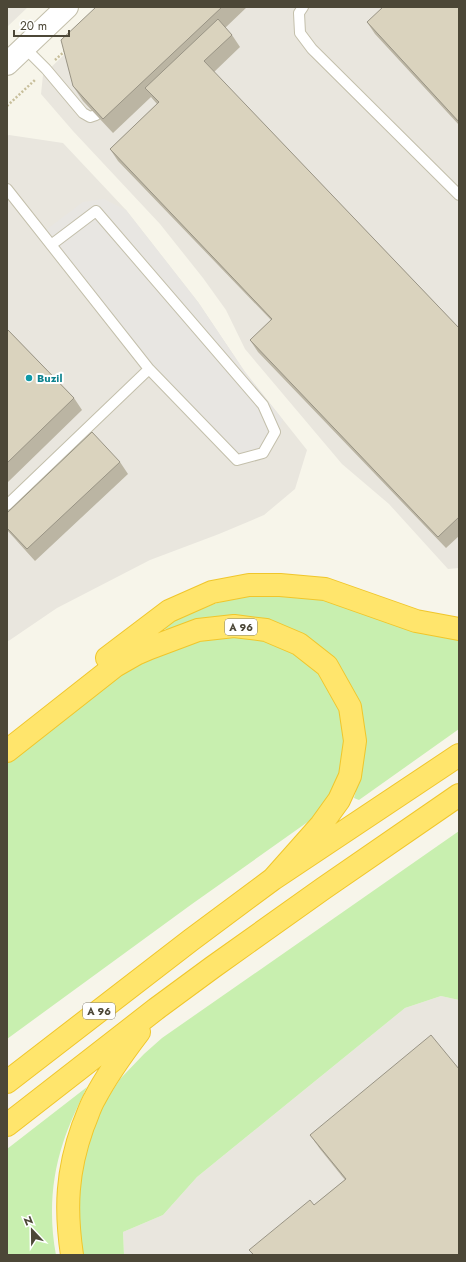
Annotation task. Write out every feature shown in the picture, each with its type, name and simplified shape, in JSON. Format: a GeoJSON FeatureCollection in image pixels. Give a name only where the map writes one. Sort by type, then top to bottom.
{"type":"FeatureCollection","features":[{"type":"Feature","properties":{"kind":"highway"},"geometry":{"type":"LineString","coordinates":[[7,736],[169,611],[212,592],[248,585],[280,585],[325,589],[416,621],[459,629]]}},
{"type":"Feature","properties":{"kind":"highway","name":"A 96"},"geometry":{"type":"LineString","coordinates":[[7,751],[115,666],[136,654],[198,630],[234,626],[266,630],[299,644],[327,666],[350,706],[355,741],[350,776],[339,800],[321,825],[273,879]]}},
{"type":"Feature","properties":{"kind":"highway","name":"A 96"},"geometry":{"type":"LineString","coordinates":[[7,1082],[273,879],[459,755]]}},
{"type":"Feature","properties":{"kind":"highway"},"geometry":{"type":"LineString","coordinates":[[7,1125],[156,1009],[324,888],[459,795]]}},
{"type":"Feature","properties":{"kind":"highway"},"geometry":{"type":"LineString","coordinates":[[72,1255],[69,1235],[68,1187],[77,1144],[94,1099],[120,1057],[156,1009]]}},
{"type":"Feature","properties":{"kind":"street"},"geometry":{"type":"LineString","coordinates":[[7,64],[67,7]]}},
{"type":"Feature","properties":{"kind":"lane"},"geometry":{"type":"LineString","coordinates":[[303,7],[299,13],[300,34],[312,50],[459,195]]}},
{"type":"Feature","properties":{"kind":"lane"},"geometry":{"type":"LineString","coordinates":[[24,47],[46,69],[82,113],[90,117],[96,114]]}},
{"type":"Feature","properties":{"kind":"lane"},"geometry":{"type":"LineString","coordinates":[[7,189],[51,245],[149,369],[236,460],[263,453],[275,432],[263,405],[96,210],[51,245]]}},
{"type":"Feature","properties":{"kind":"lane"},"geometry":{"type":"LineString","coordinates":[[7,505],[149,369]]}},
{"type":"Feature","properties":{"kind":"path"},"geometry":{"type":"LineString","coordinates":[[7,106],[68,48]]}},
{"type":"Feature","properties":{"kind":"shaded area"},"geometry":{"type":"Polygon","coordinates":[[[7,7],[28,7],[7,27],[7,7]]]}},
{"type":"Feature","properties":{"kind":"shaded area"},"geometry":{"type":"Polygon","coordinates":[[[114,7],[459,7],[459,568],[448,569],[389,504],[342,464],[245,349],[226,310],[203,278],[160,224],[73,131],[41,94],[43,75],[114,7]]]}},
{"type":"Feature","properties":{"kind":"shaded area"},"geometry":{"type":"Polygon","coordinates":[[[9,135],[63,143],[126,210],[198,302],[245,372],[307,450],[295,489],[264,515],[150,560],[57,608],[7,642],[7,136],[9,135]]]}},
{"type":"Feature","properties":{"kind":"shaded area"},"geometry":{"type":"Polygon","coordinates":[[[104,199],[126,210],[198,302],[245,372],[283,420],[263,453],[237,460],[149,369],[42,233],[83,202],[104,199]]]}},
{"type":"Feature","properties":{"kind":"shaded area"},"geometry":{"type":"Polygon","coordinates":[[[441,996],[459,1000],[459,1255],[124,1255],[123,1232],[163,1215],[197,1177],[405,1008],[441,996]]]}},
{"type":"Feature","properties":{"kind":"green space"},"geometry":{"type":"Polygon","coordinates":[[[244,595],[316,596],[459,638],[459,729],[359,800],[354,798],[363,765],[364,739],[330,655],[207,618],[167,630],[162,627],[187,614],[244,595]]]}},
{"type":"Feature","properties":{"kind":"green space"},"geometry":{"type":"Polygon","coordinates":[[[229,636],[260,639],[295,653],[323,678],[340,708],[345,741],[343,768],[332,797],[319,814],[192,904],[7,1039],[7,758],[78,702],[148,657],[191,643],[229,636]]]}},
{"type":"Feature","properties":{"kind":"green space"},"geometry":{"type":"Polygon","coordinates":[[[459,831],[459,1000],[441,996],[405,1008],[197,1177],[163,1215],[123,1232],[124,1255],[80,1255],[78,1175],[100,1110],[120,1079],[162,1038],[459,831]]]}},
{"type":"Feature","properties":{"kind":"green space"},"geometry":{"type":"Polygon","coordinates":[[[87,1087],[65,1136],[56,1170],[52,1199],[52,1227],[56,1255],[7,1255],[7,1149],[87,1087]]]}},
{"type":"Feature","properties":{"kind":"building"},"geometry":{"type":"Polygon","coordinates":[[[96,7],[222,7],[103,119],[73,86],[61,40],[96,7]]]}},
{"type":"Feature","properties":{"kind":"building"},"geometry":{"type":"Polygon","coordinates":[[[383,7],[459,7],[459,122],[367,22],[383,7]]]}},
{"type":"Feature","properties":{"kind":"building"},"geometry":{"type":"Polygon","coordinates":[[[218,19],[232,35],[204,61],[459,328],[459,517],[438,537],[250,340],[272,319],[110,149],[159,102],[145,88],[218,19]]]}},
{"type":"Feature","properties":{"kind":"building","name":"Buzil"},"geometry":{"type":"Polygon","coordinates":[[[7,329],[74,398],[7,463],[7,329]]]}},
{"type":"Feature","properties":{"kind":"building"},"geometry":{"type":"Polygon","coordinates":[[[92,432],[120,462],[27,549],[7,528],[7,513],[92,432]]]}},
{"type":"Feature","properties":{"kind":"building"},"geometry":{"type":"Polygon","coordinates":[[[431,1035],[459,1069],[459,1255],[254,1255],[249,1250],[310,1200],[314,1205],[346,1179],[310,1135],[431,1035]]]}},
{"type":"Feature","properties":{"kind":"place","name":"Buzil"},"geometry":{"type":"Point","coordinates":[29,378]}}]}
